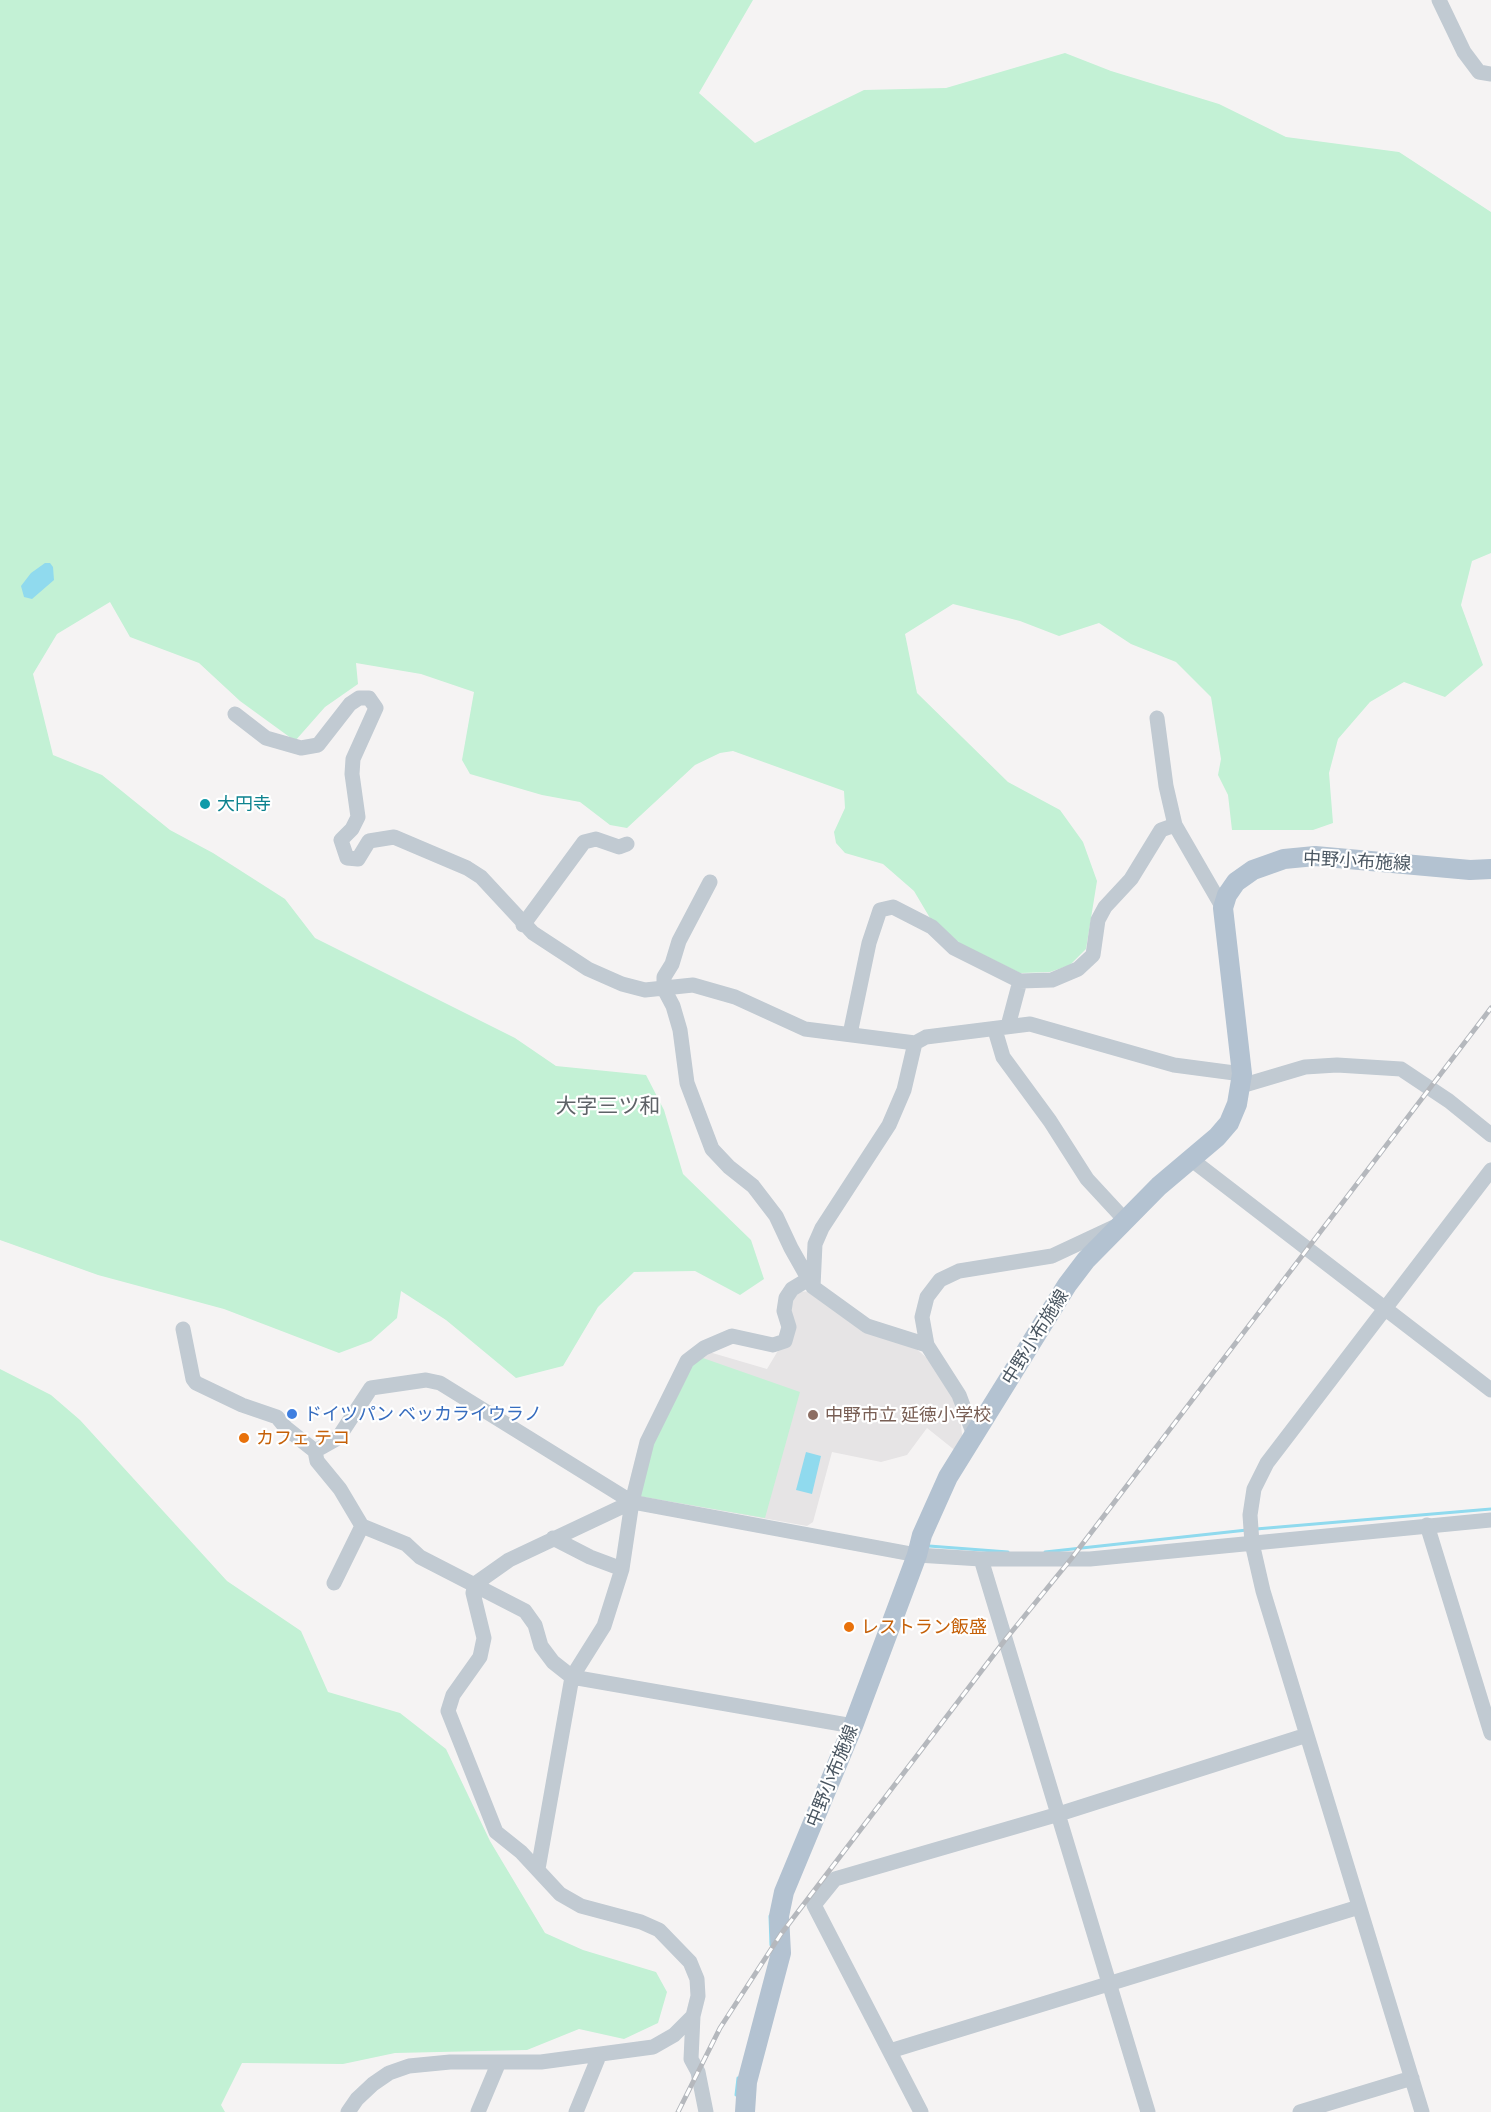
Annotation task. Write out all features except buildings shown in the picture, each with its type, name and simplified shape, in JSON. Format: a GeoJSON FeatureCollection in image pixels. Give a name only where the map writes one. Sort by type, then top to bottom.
{"type":"FeatureCollection","features":[{"type":"Feature","properties":{"kind":"main road","name":"中野小布施線"},"geometry":{"type":"LineString","coordinates":[[745,2112],[747,2082],[782,1953],[779,1916],[783,1892],[853,1726],[917,1555],[922,1535],[948,1477],[1067,1285],[1120,1223],[1159,1186],[1192,1160],[1228,1123],[1242,1080],[1223,908],[1227,895],[1236,882],[1253,870],[1284,859],[1315,856],[1470,870],[1491,869]]}},
{"type":"Feature","properties":{"kind":"street"},"geometry":{"type":"LineString","coordinates":[[1438,0],[1464,52],[1479,72],[1491,74]]}},
{"type":"Feature","properties":{"kind":"street"},"geometry":{"type":"LineString","coordinates":[[235,714],[266,738],[301,748],[318,746],[350,704],[359,698],[369,698],[376,708],[353,759],[352,774],[358,817],[352,829],[341,840],[347,858],[358,859],[369,841],[394,837],[467,868],[481,877],[523,925],[588,969],[622,984],[645,990],[693,985],[714,990],[805,1029],[915,1043],[926,1037],[958,1031],[1030,1024],[1174,1065],[1242,1080],[1305,1067],[1337,1065],[1401,1070],[1449,1101],[1491,1135]]}},
{"type":"Feature","properties":{"kind":"street"},"geometry":{"type":"LineString","coordinates":[[1157,718],[1166,786],[1175,825],[1223,908]]}},
{"type":"Feature","properties":{"kind":"street"},"geometry":{"type":"LineString","coordinates":[[850,1034],[869,944],[880,910],[893,907],[932,927],[954,948],[1020,981],[1052,980],[1078,969],[1093,955],[1098,920],[1105,907],[1131,879],[1161,830],[1175,825]]}},
{"type":"Feature","properties":{"kind":"street"},"geometry":{"type":"LineString","coordinates":[[523,925],[584,842],[596,839],[619,848],[627,844]]}},
{"type":"Feature","properties":{"kind":"street"},"geometry":{"type":"LineString","coordinates":[[710,882],[664,977],[664,989],[673,1006],[680,1030],[687,1083],[712,1149],[729,1167],[753,1186],[776,1216],[810,1283],[867,1326],[927,1345]]}},
{"type":"Feature","properties":{"kind":"street"},"geometry":{"type":"LineString","coordinates":[[974,1435],[959,1395],[927,1345],[922,1317],[927,1297],[940,1280],[959,1271],[1052,1256],[1120,1223],[1003,1057],[1001,1028],[1020,981]]}},
{"type":"Feature","properties":{"kind":"street"},"geometry":{"type":"LineString","coordinates":[[810,1283],[815,1244],[822,1228],[889,1125],[904,1090],[915,1043]]}},
{"type":"Feature","properties":{"kind":"street"},"geometry":{"type":"LineString","coordinates":[[1192,1160],[1491,1390]]}},
{"type":"Feature","properties":{"kind":"street"},"geometry":{"type":"LineString","coordinates":[[1422,2112],[1263,1591],[1252,1542],[1250,1515],[1254,1489],[1267,1463],[1491,1170]]}},
{"type":"Feature","properties":{"kind":"street"},"geometry":{"type":"LineString","coordinates":[[538,1869],[572,1677],[604,1626],[622,1569],[632,1502],[647,1442],[687,1361],[704,1348],[732,1336],[773,1345],[785,1341],[789,1327],[784,1311],[786,1298],[792,1289],[810,1283]]}},
{"type":"Feature","properties":{"kind":"street"},"geometry":{"type":"LineString","coordinates":[[183,1329],[196,1383],[242,1406],[277,1417],[286,1428],[315,1451],[318,1461],[340,1489],[362,1526],[406,1545],[420,1557],[475,1584],[492,1597],[525,1611],[535,1625],[541,1646],[553,1662],[572,1677],[853,1726]]}},
{"type":"Feature","properties":{"kind":"street"},"geometry":{"type":"LineString","coordinates":[[315,1451],[338,1438],[371,1388],[426,1380],[440,1383],[632,1502],[917,1555],[981,1559],[1090,1559],[1491,1520]]}},
{"type":"Feature","properties":{"kind":"street"},"geometry":{"type":"LineString","coordinates":[[632,1502],[509,1560],[475,1584],[472,1593],[484,1638],[471,1672],[453,1695],[448,1711],[496,1832],[538,1869],[560,1894],[581,1906],[641,1922],[659,1930],[678,1947],[697,1979],[698,1996],[693,2016],[692,2059],[698,2072],[706,2112]]}},
{"type":"Feature","properties":{"kind":"street"},"geometry":{"type":"LineString","coordinates":[[1427,1525],[1491,1733]]}},
{"type":"Feature","properties":{"kind":"street"},"geometry":{"type":"LineString","coordinates":[[334,1583],[362,1526]]}},
{"type":"Feature","properties":{"kind":"street"},"geometry":{"type":"LineString","coordinates":[[553,1538],[590,1557],[622,1569]]}},
{"type":"Feature","properties":{"kind":"street"},"geometry":{"type":"LineString","coordinates":[[981,1559],[1148,2112]]}},
{"type":"Feature","properties":{"kind":"street"},"geometry":{"type":"LineString","coordinates":[[921,2112],[814,1905],[835,1879],[1059,1814],[1307,1735]]}},
{"type":"Feature","properties":{"kind":"street"},"geometry":{"type":"LineString","coordinates":[[890,2051],[1359,1907]]}},
{"type":"Feature","properties":{"kind":"street"},"geometry":{"type":"LineString","coordinates":[[348,2112],[357,2099],[373,2084],[389,2073],[409,2066],[450,2062],[499,2062],[599,2056],[652,2047],[674,2035],[693,2016]]}},
{"type":"Feature","properties":{"kind":"street"},"geometry":{"type":"LineString","coordinates":[[576,2112],[599,2056]]}},
{"type":"Feature","properties":{"kind":"street"},"geometry":{"type":"LineString","coordinates":[[478,2112],[499,2062]]}},
{"type":"Feature","properties":{"kind":"street"},"geometry":{"type":"LineString","coordinates":[[1300,2112],[1412,2078]]}},
{"type":"Feature","properties":{"kind":"shaded area","name":"中野市立 延徳小学校"},"geometry":{"type":"Polygon","coordinates":[[[812,1291],[913,1346],[927,1358],[958,1402],[963,1442],[957,1452],[927,1428],[907,1455],[881,1462],[832,1452],[813,1522],[807,1526],[639,1496],[690,1366],[709,1352],[767,1369],[779,1349],[791,1302],[799,1292],[812,1291]]]}},
{"type":"Feature","properties":{"kind":"green space"},"geometry":{"type":"Polygon","coordinates":[[[0,0],[753,0],[699,93],[755,143],[864,90],[946,88],[1065,53],[1111,71],[1219,104],[1286,137],[1399,152],[1491,212],[1491,553],[1472,561],[1461,605],[1483,665],[1445,697],[1404,682],[1370,702],[1338,739],[1329,773],[1333,823],[1313,830],[1232,830],[1228,795],[1218,775],[1221,759],[1211,697],[1176,662],[1131,644],[1099,623],[1059,636],[1020,621],[953,604],[905,634],[917,693],[1008,782],[1060,810],[1083,842],[1097,881],[1086,949],[1070,965],[1050,972],[1020,973],[961,944],[930,918],[914,891],[883,864],[845,853],[836,843],[834,832],[845,808],[844,791],[733,751],[720,753],[695,765],[627,828],[610,825],[580,802],[542,795],[470,774],[462,760],[474,692],[421,674],[356,663],[358,684],[325,707],[295,741],[240,701],[199,663],[130,637],[110,602],[57,634],[33,674],[53,755],[102,775],[170,830],[213,853],[285,899],[315,938],[515,1038],[556,1066],[646,1075],[664,1110],[683,1174],[751,1240],[764,1279],[740,1295],[695,1271],[634,1272],[598,1307],[563,1366],[516,1378],[446,1320],[401,1291],[397,1318],[371,1341],[339,1353],[224,1309],[98,1275],[0,1240],[0,0]]]}},
{"type":"Feature","properties":{"kind":"green space"},"geometry":{"type":"Polygon","coordinates":[[[700,1357],[800,1392],[765,1518],[639,1496],[653,1444],[690,1366],[700,1357]]]}},
{"type":"Feature","properties":{"kind":"green space"},"geometry":{"type":"Polygon","coordinates":[[[0,1369],[51,1395],[80,1420],[227,1581],[301,1631],[328,1692],[400,1713],[446,1749],[490,1841],[545,1933],[583,1950],[656,1972],[667,1992],[658,2023],[624,2039],[579,2029],[527,2050],[395,2053],[343,2064],[242,2063],[221,2105],[225,2112],[0,2112],[0,1369]]]}},
{"type":"Feature","properties":{"kind":"water"},"geometry":{"type":"Polygon","coordinates":[[[45,563],[50,563],[53,567],[54,580],[32,599],[24,597],[21,586],[31,573],[45,563]]]}},
{"type":"Feature","properties":{"kind":"water"},"geometry":{"type":"Polygon","coordinates":[[[806,1452],[821,1456],[812,1494],[796,1490],[806,1452]]]}},
{"type":"Feature","properties":{"kind":"waterway"},"geometry":{"type":"LineString","coordinates":[[1256,1529],[1491,1509]]}},
{"type":"Feature","properties":{"kind":"waterway"},"geometry":{"type":"LineString","coordinates":[[1045,1552],[1247,1530]]}},
{"type":"Feature","properties":{"kind":"waterway"},"geometry":{"type":"LineString","coordinates":[[929,1546],[1008,1552]]}},
{"type":"Feature","properties":{"kind":"waterway"},"geometry":{"type":"LineString","coordinates":[[770,1916],[771,1945]]}},
{"type":"Feature","properties":{"kind":"waterway"},"geometry":{"type":"LineString","coordinates":[[736,2095],[738,2078]]}},
{"type":"Feature","properties":{"kind":"railway"},"geometry":{"type":"LineString","coordinates":[[678,2112],[720,2028],[781,1934],[1005,1640],[1071,1559],[1491,1008]]}},
{"type":"Feature","properties":{"kind":"place","name":"大円寺"},"geometry":{"type":"Point","coordinates":[205,804]}},
{"type":"Feature","properties":{"kind":"place","name":"ドイツパン ベッカライウラノ"},"geometry":{"type":"Point","coordinates":[292,1414]}},
{"type":"Feature","properties":{"kind":"place","name":"中野市立 延徳小学校"},"geometry":{"type":"Point","coordinates":[813,1415]}},
{"type":"Feature","properties":{"kind":"place","name":"カフェ テコ"},"geometry":{"type":"Point","coordinates":[244,1438]}},
{"type":"Feature","properties":{"kind":"place","name":"レストラン飯盛"},"geometry":{"type":"Point","coordinates":[849,1627]}},
{"type":"Feature","properties":{"kind":"district","name":"大字三ツ和"},"geometry":{"type":"Point","coordinates":[608,1106]}}]}
